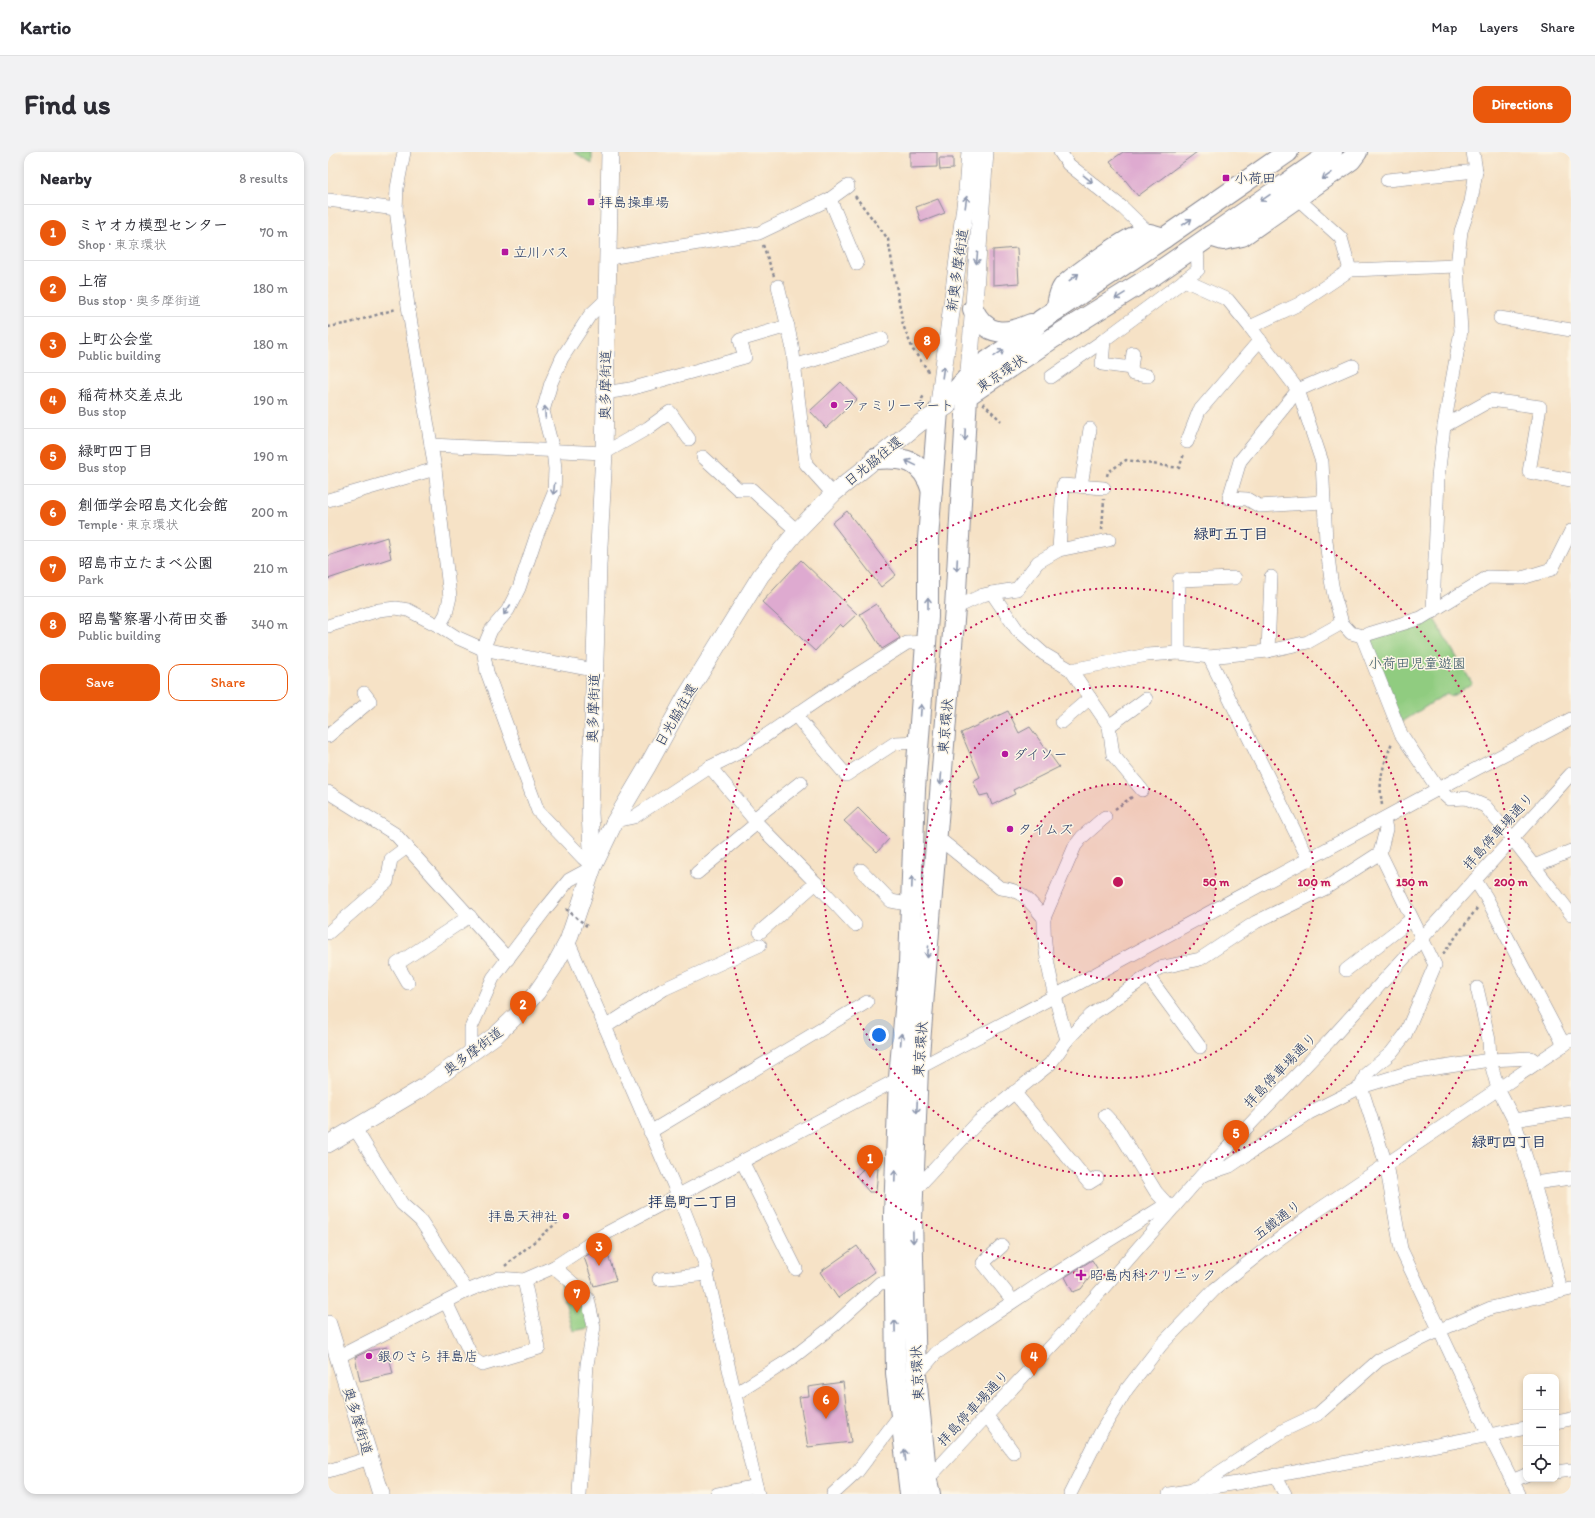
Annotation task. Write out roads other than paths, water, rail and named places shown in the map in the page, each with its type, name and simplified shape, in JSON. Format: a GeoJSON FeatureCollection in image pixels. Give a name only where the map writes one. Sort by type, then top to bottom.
{"type":"FeatureCollection","features":[{"type":"Feature","properties":{"kind":"highway","name":"東京環状"},"geometry":{"type":"LineString","coordinates":[[910,1494],[896,1373],[894,1215],[899,1078],[909,964],[915,803],[927,642],[928,539],[938,411],[968,377],[983,364],[1028,334],[1049,315],[1157,236],[1288,152]]}},
{"type":"Feature","properties":{"kind":"highway","name":"東京環状"},"geometry":{"type":"LineString","coordinates":[[923,1490],[916,1376],[912,1219],[918,1068],[955,608],[967,396],[1053,338],[1154,275],[1332,152]]}},
{"type":"Feature","properties":{"kind":"highway"},"geometry":{"type":"LineString","coordinates":[[1204,240],[1223,240],[1242,236],[1351,160],[1357,152]]}},
{"type":"Feature","properties":{"kind":"highway"},"geometry":{"type":"LineString","coordinates":[[973,308],[980,320],[986,326],[999,332],[1014,331],[1049,315]]}},
{"type":"Feature","properties":{"kind":"highway"},"geometry":{"type":"LineString","coordinates":[[875,459],[906,460],[913,463],[923,472],[932,491]]}},
{"type":"Feature","properties":{"kind":"main road","name":"奥多摩街道"},"geometry":{"type":"LineString","coordinates":[[328,1144],[354,1127],[424,1087],[470,1055],[496,1035],[537,992],[554,968],[568,941],[593,866],[590,813],[594,670],[604,452],[610,152]]}},
{"type":"Feature","properties":{"kind":"main road","name":"新奥多摩街道"},"geometry":{"type":"LineString","coordinates":[[938,411],[967,191],[970,152]]}},
{"type":"Feature","properties":{"kind":"main road","name":"新奥多摩街道"},"geometry":{"type":"LineString","coordinates":[[967,396],[984,152]]}},
{"type":"Feature","properties":{"kind":"main road","name":"日光脇往還"},"geometry":{"type":"LineString","coordinates":[[593,866],[615,821],[725,632],[761,575],[797,531],[833,494],[920,423],[938,411],[967,396]]}},
{"type":"Feature","properties":{"kind":"main road","name":"奥多摩街道"},"geometry":{"type":"LineString","coordinates":[[328,1324],[382,1494]]}},
{"type":"Feature","properties":{"kind":"street"},"geometry":{"type":"LineString","coordinates":[[404,152],[397,188],[396,209],[408,306],[435,469],[450,597],[446,614],[439,626]]}},
{"type":"Feature","properties":{"kind":"street"},"geometry":{"type":"LineString","coordinates":[[1060,152],[1068,164],[1157,236]]}},
{"type":"Feature","properties":{"kind":"street"},"geometry":{"type":"LineString","coordinates":[[1433,612],[1438,477],[1444,426],[1461,331],[1457,266],[1461,231],[1471,202],[1476,172],[1473,152]]}},
{"type":"Feature","properties":{"kind":"street"},"geometry":{"type":"LineString","coordinates":[[1387,180],[1476,172]]}},
{"type":"Feature","properties":{"kind":"street"},"geometry":{"type":"LineString","coordinates":[[609,258],[759,233],[830,199],[848,186]]}},
{"type":"Feature","properties":{"kind":"street"},"geometry":{"type":"LineString","coordinates":[[1297,198],[1341,238],[1350,270]]}},
{"type":"Feature","properties":{"kind":"street"},"geometry":{"type":"LineString","coordinates":[[830,199],[858,264]]}},
{"type":"Feature","properties":{"kind":"street"},"geometry":{"type":"LineString","coordinates":[[328,200],[396,209]]}},
{"type":"Feature","properties":{"kind":"street"},"geometry":{"type":"LineString","coordinates":[[1051,377],[1104,340],[1198,270],[1204,240]]}},
{"type":"Feature","properties":{"kind":"street"},"geometry":{"type":"LineString","coordinates":[[1250,327],[1299,304],[1350,270],[1457,266]]}},
{"type":"Feature","properties":{"kind":"street"},"geometry":{"type":"LineString","coordinates":[[1184,280],[1228,300],[1298,390],[1322,462],[1331,580],[1342,623],[1351,633],[1362,636],[1420,618],[1433,612],[1488,577],[1522,578],[1552,569],[1571,531]]}},
{"type":"Feature","properties":{"kind":"street"},"geometry":{"type":"LineString","coordinates":[[778,286],[788,326],[806,464],[833,494]]}},
{"type":"Feature","properties":{"kind":"street"},"geometry":{"type":"LineString","coordinates":[[470,1055],[471,1028],[493,978],[568,880],[593,866],[583,858],[538,811],[487,672],[483,649],[491,630],[508,610],[519,588],[536,537],[554,493],[555,469],[553,450],[543,411],[550,383],[562,358],[590,315],[608,298]]}},
{"type":"Feature","properties":{"kind":"street"},"geometry":{"type":"LineString","coordinates":[[1500,318],[1571,330]]}},
{"type":"Feature","properties":{"kind":"street"},"geometry":{"type":"LineString","coordinates":[[604,393],[630,389],[745,357],[740,340],[788,326]]}},
{"type":"Feature","properties":{"kind":"street"},"geometry":{"type":"LineString","coordinates":[[794,366],[882,339]]}},
{"type":"Feature","properties":{"kind":"street"},"geometry":{"type":"LineString","coordinates":[[1104,340],[1102,364],[1131,368]]}},
{"type":"Feature","properties":{"kind":"street"},"geometry":{"type":"LineString","coordinates":[[1187,442],[1199,411],[1260,340]]}},
{"type":"Feature","properties":{"kind":"street"},"geometry":{"type":"LineString","coordinates":[[1133,353],[1131,368],[1133,374],[1148,376]]}},
{"type":"Feature","properties":{"kind":"street"},"geometry":{"type":"LineString","coordinates":[[1324,502],[1259,506],[1246,499],[1229,498],[1240,461],[1298,390],[1354,366]]}},
{"type":"Feature","properties":{"kind":"street"},"geometry":{"type":"LineString","coordinates":[[1444,426],[1491,400],[1540,407],[1529,472],[1571,480]]}},
{"type":"Feature","properties":{"kind":"street"},"geometry":{"type":"LineString","coordinates":[[431,445],[604,452],[648,428],[670,412],[689,439]]}},
{"type":"Feature","properties":{"kind":"street"},"geometry":{"type":"LineString","coordinates":[[1081,486],[1090,429]]}},
{"type":"Feature","properties":{"kind":"street"},"geometry":{"type":"LineString","coordinates":[[703,457],[738,489],[751,489],[797,531]]}},
{"type":"Feature","properties":{"kind":"street"},"geometry":{"type":"LineString","coordinates":[[328,500],[435,469]]}},
{"type":"Feature","properties":{"kind":"street"},"geometry":{"type":"LineString","coordinates":[[1059,550],[1062,485],[1104,488]]}},
{"type":"Feature","properties":{"kind":"street"},"geometry":{"type":"LineString","coordinates":[[955,608],[983,595],[1017,589],[1038,562],[1059,550],[1105,541]]}},
{"type":"Feature","properties":{"kind":"street"},"geometry":{"type":"LineString","coordinates":[[1268,651],[1271,576]]}},
{"type":"Feature","properties":{"kind":"street"},"geometry":{"type":"LineString","coordinates":[[1179,653],[1179,580],[1235,578]]}},
{"type":"Feature","properties":{"kind":"street"},"geometry":{"type":"LineString","coordinates":[[992,594],[1018,631],[1044,654],[1071,670],[1109,726],[1113,755],[1142,790]]}},
{"type":"Feature","properties":{"kind":"street"},"geometry":{"type":"LineString","coordinates":[[328,626],[379,610],[396,608],[408,610],[439,626],[456,637],[483,649],[594,670]]}},
{"type":"Feature","properties":{"kind":"street"},"geometry":{"type":"LineString","coordinates":[[1071,670],[1147,654],[1179,653],[1209,657],[1268,651],[1308,642],[1342,623]]}},
{"type":"Feature","properties":{"kind":"street"},"geometry":{"type":"LineString","coordinates":[[1362,636],[1401,734],[1438,789],[1449,799],[1466,798],[1485,806],[1571,914]]}},
{"type":"Feature","properties":{"kind":"street"},"geometry":{"type":"LineString","coordinates":[[615,821],[634,817],[710,767],[746,749],[828,693],[907,643],[927,642]]}},
{"type":"Feature","properties":{"kind":"street"},"geometry":{"type":"LineString","coordinates":[[1209,657],[1309,860]]}},
{"type":"Feature","properties":{"kind":"street"},"geometry":{"type":"LineString","coordinates":[[328,736],[370,701],[364,693]]}},
{"type":"Feature","properties":{"kind":"street"},"geometry":{"type":"LineString","coordinates":[[1062,722],[1090,698]]}},
{"type":"Feature","properties":{"kind":"street"},"geometry":{"type":"LineString","coordinates":[[1109,726],[1146,699]]}},
{"type":"Feature","properties":{"kind":"street"},"geometry":{"type":"LineString","coordinates":[[796,716],[846,775],[895,743],[919,742]]}},
{"type":"Feature","properties":{"kind":"street"},"geometry":{"type":"LineString","coordinates":[[338,1357],[467,1291],[499,1278],[524,1280],[554,1267],[603,1235],[1055,996],[1438,789],[1571,719]]}},
{"type":"Feature","properties":{"kind":"street"},"geometry":{"type":"LineString","coordinates":[[710,767],[755,821],[855,925]]}},
{"type":"Feature","properties":{"kind":"street","name":"拝島停車場通り"},"geometry":{"type":"LineString","coordinates":[[923,1490],[987,1416],[1071,1324],[1171,1205],[1201,1176],[1329,1041],[1571,774]]}},
{"type":"Feature","properties":{"kind":"street"},"geometry":{"type":"LineString","coordinates":[[697,872],[800,782]]}},
{"type":"Feature","properties":{"kind":"street"},"geometry":{"type":"LineString","coordinates":[[328,792],[395,834],[508,958]]}},
{"type":"Feature","properties":{"kind":"street"},"geometry":{"type":"LineString","coordinates":[[1067,1040],[1055,996],[1043,937],[1044,918],[1075,846],[1082,837],[1104,817]]}},
{"type":"Feature","properties":{"kind":"street"},"geometry":{"type":"LineString","coordinates":[[1384,819],[1386,829],[1380,852],[1435,965],[1405,1035],[1391,1053],[1366,1074],[1361,1087],[1386,1164],[1401,1249],[1489,1435],[1519,1494]]}},
{"type":"Feature","properties":{"kind":"street"},"geometry":{"type":"LineString","coordinates":[[937,837],[1000,888],[1008,888],[1023,894],[1044,918]]}},
{"type":"Feature","properties":{"kind":"street"},"geometry":{"type":"LineString","coordinates":[[328,933],[387,882],[391,859],[406,847]]}},
{"type":"Feature","properties":{"kind":"street"},"geometry":{"type":"LineString","coordinates":[[1534,866],[1571,851]]}},
{"type":"Feature","properties":{"kind":"street"},"geometry":{"type":"LineString","coordinates":[[914,1191],[979,1121],[1050,1064],[1067,1040],[1091,1015],[1159,968],[1200,959],[1256,922],[1324,889],[1380,852]]}},
{"type":"Feature","properties":{"kind":"street"},"geometry":{"type":"LineString","coordinates":[[861,870],[891,901],[912,905]]}},
{"type":"Feature","properties":{"kind":"street"},"geometry":{"type":"LineString","coordinates":[[1475,880],[1565,1046]]}},
{"type":"Feature","properties":{"kind":"street"},"geometry":{"type":"LineString","coordinates":[[605,1027],[664,989],[760,939],[816,883]]}},
{"type":"Feature","properties":{"kind":"street"},"geometry":{"type":"LineString","coordinates":[[408,983],[397,964],[470,916]]}},
{"type":"Feature","properties":{"kind":"street"},"geometry":{"type":"LineString","coordinates":[[1346,970],[1412,919]]}},
{"type":"Feature","properties":{"kind":"street"},"geometry":{"type":"LineString","coordinates":[[568,941],[678,1195],[708,1274],[757,1490],[717,1494]]}},
{"type":"Feature","properties":{"kind":"street"},"geometry":{"type":"LineString","coordinates":[[1148,976],[1200,1047]]}},
{"type":"Feature","properties":{"kind":"street"},"geometry":{"type":"LineString","coordinates":[[1192,1492],[1284,1430],[1318,1414],[1379,1360],[1440,1330],[1491,1308],[1566,1290],[1514,1120],[1498,1089],[1490,1060],[1490,1040],[1477,988]]}},
{"type":"Feature","properties":{"kind":"street"},"geometry":{"type":"LineString","coordinates":[[650,1132],[867,1002]]}},
{"type":"Feature","properties":{"kind":"street","name":"五鐵通り"},"geometry":{"type":"LineString","coordinates":[[1070,1494],[1101,1432],[1127,1389],[1161,1345],[1210,1295],[1269,1246],[1316,1211],[1565,1046]]}},
{"type":"Feature","properties":{"kind":"street"},"geometry":{"type":"LineString","coordinates":[[1201,1176],[1230,1166],[1309,1113],[1361,1087],[1410,1072],[1490,1060],[1531,1058],[1538,1063]]}},
{"type":"Feature","properties":{"kind":"street"},"geometry":{"type":"LineString","coordinates":[[1014,1092],[1089,1183],[1097,1178]]}},
{"type":"Feature","properties":{"kind":"street"},"geometry":{"type":"LineString","coordinates":[[1514,1120],[1571,1111]]}},
{"type":"Feature","properties":{"kind":"street"},"geometry":{"type":"LineString","coordinates":[[916,1376],[936,1353],[1013,1301],[1171,1205],[1156,1192],[1116,1128],[1105,1115]]}},
{"type":"Feature","properties":{"kind":"street"},"geometry":{"type":"LineString","coordinates":[[354,1127],[402,1204],[421,1221],[467,1291]]}},
{"type":"Feature","properties":{"kind":"street"},"geometry":{"type":"LineString","coordinates":[[742,1161],[796,1269]]}},
{"type":"Feature","properties":{"kind":"street"},"geometry":{"type":"LineString","coordinates":[[1534,1183],[1571,1178]]}},
{"type":"Feature","properties":{"kind":"street"},"geometry":{"type":"LineString","coordinates":[[1002,1246],[983,1263],[1013,1301]]}},
{"type":"Feature","properties":{"kind":"street"},"geometry":{"type":"LineString","coordinates":[[554,1267],[575,1285],[588,1299],[594,1327],[587,1364],[579,1494]]}},
{"type":"Feature","properties":{"kind":"street"},"geometry":{"type":"LineString","coordinates":[[659,1279],[708,1274]]}},
{"type":"Feature","properties":{"kind":"street"},"geometry":{"type":"LineString","coordinates":[[446,1302],[473,1359],[482,1365],[539,1348],[524,1280]]}},
{"type":"Feature","properties":{"kind":"street"},"geometry":{"type":"LineString","coordinates":[[735,1394],[791,1359],[833,1326],[880,1283],[894,1282]]}},
{"type":"Feature","properties":{"kind":"street"},"geometry":{"type":"LineString","coordinates":[[833,1494],[857,1472],[901,1414]]}},
{"type":"Feature","properties":{"kind":"street"},"geometry":{"type":"LineString","coordinates":[[987,1416],[1014,1452]]}},
{"type":"Feature","properties":{"kind":"street"},"geometry":{"type":"LineString","coordinates":[[1559,1421],[1571,1419]]}},
{"type":"Feature","properties":{"kind":"street"},"geometry":{"type":"LineString","coordinates":[[1169,1494],[1239,1489],[1275,1475],[1523,1429]]}},
{"type":"Feature","properties":{"kind":"street"},"geometry":{"type":"LineString","coordinates":[[328,1471],[370,1458]]}},
{"type":"Feature","properties":{"kind":"street"},"geometry":{"type":"LineString","coordinates":[[1559,1472],[1571,1470]]}},
{"type":"Feature","properties":{"kind":"street"},"geometry":{"type":"LineString","coordinates":[[1275,1475],[1286,1494]]}},
{"type":"Feature","properties":{"kind":"street"},"geometry":{"type":"LineString","coordinates":[[1512,1481],[1523,1476]]}},
{"type":"Feature","properties":{"kind":"place","name":"小荷田"},"geometry":{"type":"Point","coordinates":[1226,178]}},
{"type":"Feature","properties":{"kind":"place","name":"拝島操車場"},"geometry":{"type":"Point","coordinates":[591,202]}},
{"type":"Feature","properties":{"kind":"place","name":"立川バス"},"geometry":{"type":"Point","coordinates":[505,252]}},
{"type":"Feature","properties":{"kind":"place","name":"昭島警察署小荷田交番"},"geometry":{"type":"Point","coordinates":[927,360]}},
{"type":"Feature","properties":{"kind":"place","name":"ファミリーマート"},"geometry":{"type":"Point","coordinates":[834,405]}},
{"type":"Feature","properties":{"kind":"place","name":"ダイソー"},"geometry":{"type":"Point","coordinates":[1005,754]}},
{"type":"Feature","properties":{"kind":"place","name":"タイムズ"},"geometry":{"type":"Point","coordinates":[1010,829]}},
{"type":"Feature","properties":{"kind":"place","name":"上宿"},"geometry":{"type":"Point","coordinates":[523,1024]}},
{"type":"Feature","properties":{"kind":"place","name":"緑町四丁目"},"geometry":{"type":"Point","coordinates":[1236,1153]}},
{"type":"Feature","properties":{"kind":"place","name":"ミヤオカ模型センター"},"geometry":{"type":"Point","coordinates":[870,1178]}},
{"type":"Feature","properties":{"kind":"place","name":"拝島天神社"},"geometry":{"type":"Point","coordinates":[566,1216]}},
{"type":"Feature","properties":{"kind":"place","name":"上町公会堂"},"geometry":{"type":"Point","coordinates":[599,1266]}},
{"type":"Feature","properties":{"kind":"place","name":"昭島内科クリニック"},"geometry":{"type":"Point","coordinates":[1081,1275]}},
{"type":"Feature","properties":{"kind":"place","name":"昭島市立たまべ公園"},"geometry":{"type":"Point","coordinates":[577,1313]}},
{"type":"Feature","properties":{"kind":"place","name":"銀のさら 拝島店"},"geometry":{"type":"Point","coordinates":[369,1356]}},
{"type":"Feature","properties":{"kind":"place","name":"稲荷林交差点北"},"geometry":{"type":"Point","coordinates":[1034,1376]}},
{"type":"Feature","properties":{"kind":"place","name":"創価学会昭島文化会館"},"geometry":{"type":"Point","coordinates":[826,1419]}},
{"type":"Feature","properties":{"kind":"district","name":"緑町五丁目"},"geometry":{"type":"Point","coordinates":[1231,534]}},
{"type":"Feature","properties":{"kind":"district","name":"緑町四丁目"},"geometry":{"type":"Point","coordinates":[1509,1142]}},
{"type":"Feature","properties":{"kind":"district","name":"拝島町二丁目"},"geometry":{"type":"Point","coordinates":[693,1202]}},
{"type":"Feature","properties":{"kind":"park label","name":"小荷田児童遊園"},"geometry":{"type":"Point","coordinates":[1417,663]}}]}
